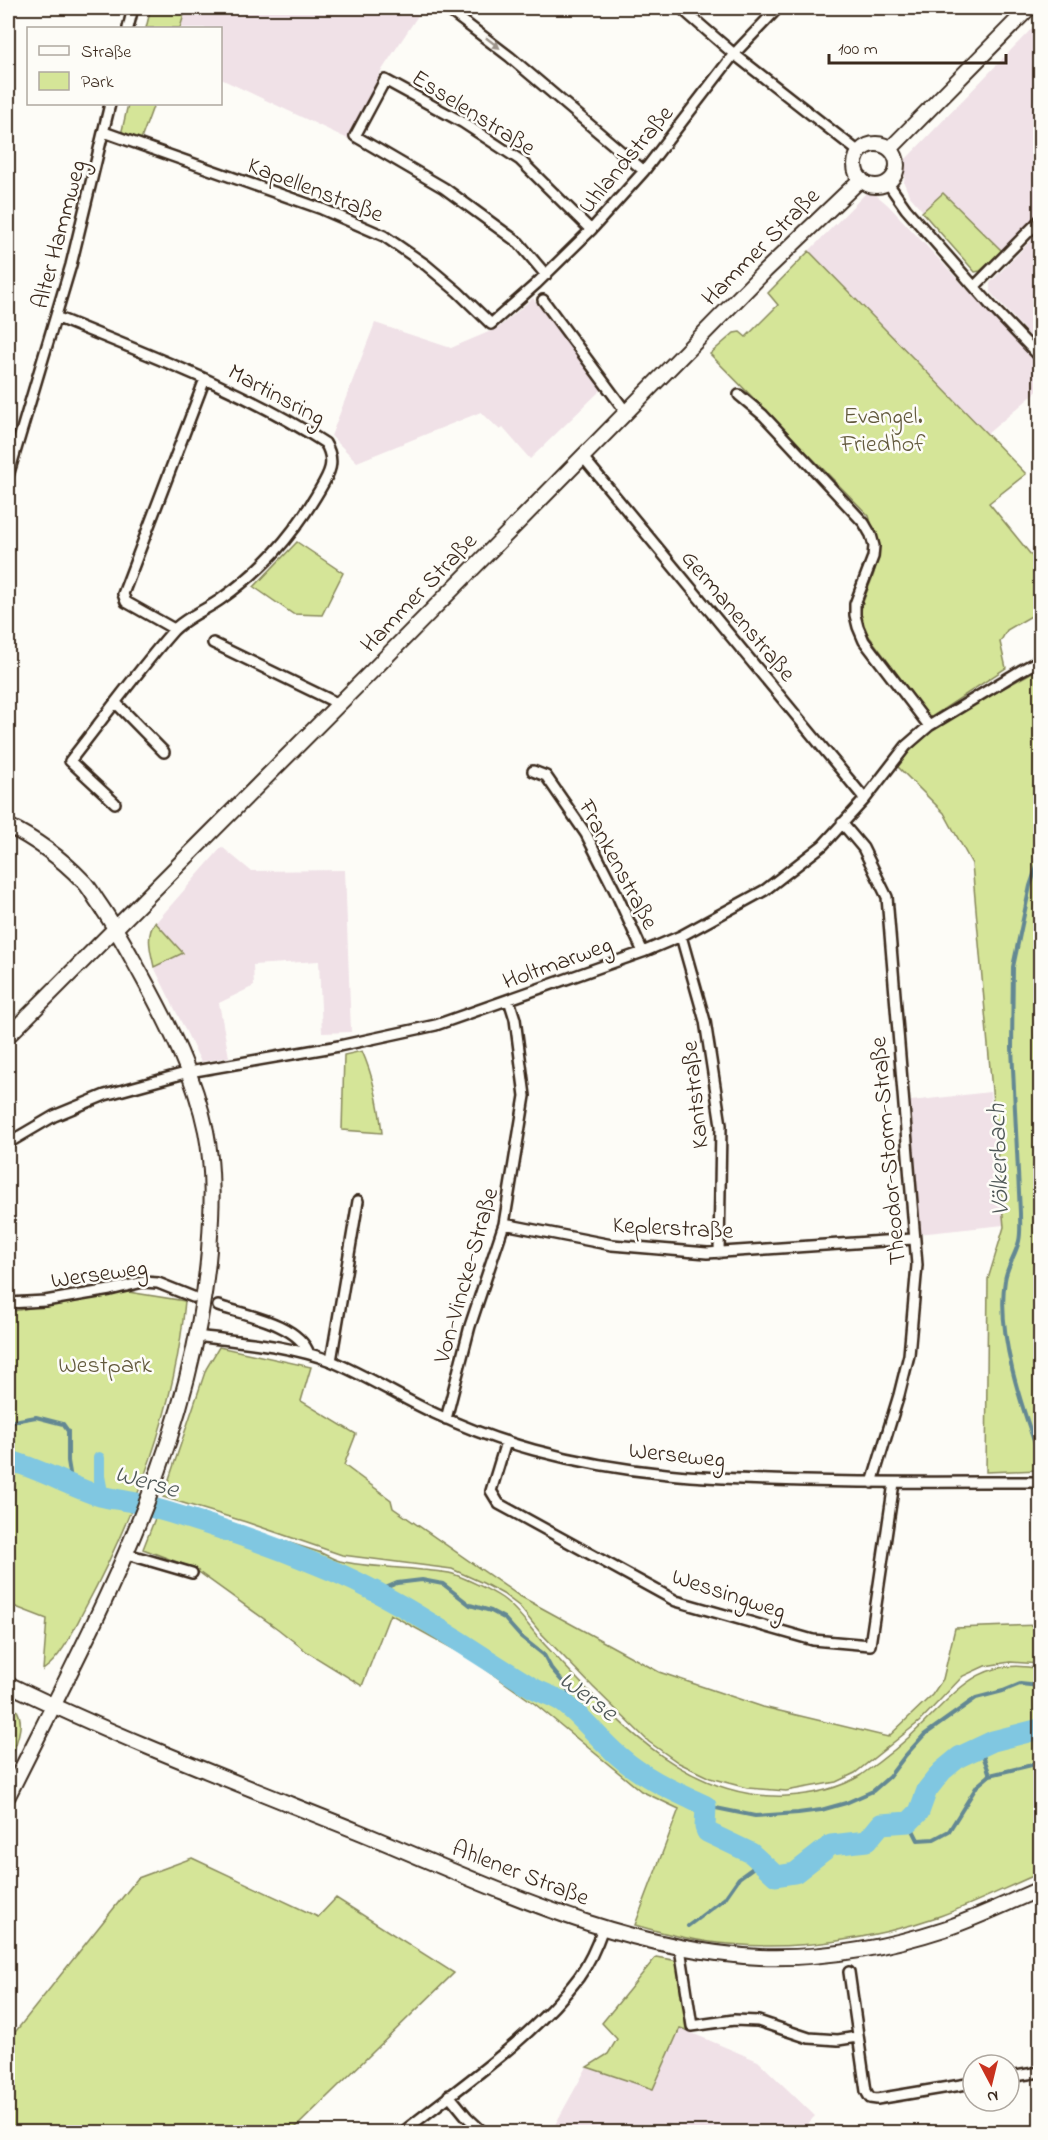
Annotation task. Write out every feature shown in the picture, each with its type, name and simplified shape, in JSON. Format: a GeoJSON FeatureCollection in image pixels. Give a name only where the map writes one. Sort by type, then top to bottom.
{"type":"FeatureCollection","features":[{"type":"Feature","properties":{"kind":"main road"},"geometry":{"type":"LineString","coordinates":[[890,149],[1029,8]]}},
{"type":"Feature","properties":{"kind":"main road"},"geometry":{"type":"LineString","coordinates":[[877,144],[890,149],[897,160],[897,167],[887,182],[873,185],[861,179],[855,167],[859,152],[870,145],[877,144]]}},
{"type":"Feature","properties":{"kind":"main road","name":"Hammer Straße"},"geometry":{"type":"LineString","coordinates":[[8,1036],[765,271],[861,179]]}},
{"type":"Feature","properties":{"kind":"main road"},"geometry":{"type":"LineString","coordinates":[[8,826],[46,849],[84,881],[116,929],[159,1007],[189,1072],[206,1131],[213,1201],[204,1299],[197,1336],[178,1409],[155,1482],[127,1554],[8,1796]]}},
{"type":"Feature","properties":{"kind":"main road","name":"Ahlener Straße"},"geometry":{"type":"LineString","coordinates":[[8,1684],[53,1706],[519,1897],[603,1928],[680,1948],[761,1957],[853,1951],[944,1929],[1041,1889]]}},
{"type":"Feature","properties":{"kind":"street"},"geometry":{"type":"LineString","coordinates":[[128,27],[133,8]]}},
{"type":"Feature","properties":{"kind":"street"},"geometry":{"type":"LineString","coordinates":[[446,8],[510,57],[644,171]]}},
{"type":"Feature","properties":{"kind":"street"},"geometry":{"type":"LineString","coordinates":[[681,8],[734,54],[859,152]]}},
{"type":"Feature","properties":{"kind":"street","name":"Uhlandstraße"},"geometry":{"type":"LineString","coordinates":[[491,324],[546,275],[591,230],[644,171],[734,54],[778,8]]}},
{"type":"Feature","properties":{"kind":"street","name":"Esselenstraße"},"geometry":{"type":"LineString","coordinates":[[546,275],[519,243],[444,188],[355,136],[385,80],[462,122],[520,160],[591,230]]}},
{"type":"Feature","properties":{"kind":"street","name":"Alter Hammweg"},"geometry":{"type":"LineString","coordinates":[[8,476],[56,317],[110,105]]}},
{"type":"Feature","properties":{"kind":"street","name":"Kapellenstraße"},"geometry":{"type":"LineString","coordinates":[[104,132],[322,209],[384,236],[426,265],[491,324]]}},
{"type":"Feature","properties":{"kind":"street"},"geometry":{"type":"LineString","coordinates":[[887,182],[906,209],[993,308],[1041,357]]}},
{"type":"Feature","properties":{"kind":"street"},"geometry":{"type":"LineString","coordinates":[[975,286],[1041,220]]}},
{"type":"Feature","properties":{"kind":"street"},"geometry":{"type":"LineString","coordinates":[[543,300],[626,412]]}},
{"type":"Feature","properties":{"kind":"street","name":"Martinsring"},"geometry":{"type":"LineString","coordinates":[[56,317],[205,378],[260,405],[325,442],[330,450],[332,461],[332,470],[298,526],[265,565],[222,599],[174,629],[70,761],[115,803]]}},
{"type":"Feature","properties":{"kind":"street","name":"Martinsring"},"geometry":{"type":"LineString","coordinates":[[174,629],[126,602],[123,594],[205,378]]}},
{"type":"Feature","properties":{"kind":"street"},"geometry":{"type":"LineString","coordinates":[[739,395],[763,416],[864,523],[871,535],[874,546],[873,557],[855,604],[858,627],[864,641],[929,726]]}},
{"type":"Feature","properties":{"kind":"street","name":"Germanenstraße"},"geometry":{"type":"LineString","coordinates":[[582,456],[865,799]]}},
{"type":"Feature","properties":{"kind":"street"},"geometry":{"type":"LineString","coordinates":[[213,644],[339,704]]}},
{"type":"Feature","properties":{"kind":"street","name":"Holtmarweg"},"geometry":{"type":"LineString","coordinates":[[8,1143],[54,1116],[105,1095],[189,1072],[339,1046],[436,1025],[643,952],[681,936],[765,890],[823,845],[865,799],[906,746],[929,726],[1041,660]]}},
{"type":"Feature","properties":{"kind":"street"},"geometry":{"type":"LineString","coordinates":[[116,703],[164,752]]}},
{"type":"Feature","properties":{"kind":"street","name":"Frankenstraße"},"geometry":{"type":"LineString","coordinates":[[533,771],[546,776],[586,834],[643,952]]}},
{"type":"Feature","properties":{"kind":"street","name":"Theodor-Storm-Straße"},"geometry":{"type":"LineString","coordinates":[[842,823],[863,848],[887,897],[913,1239],[917,1265],[909,1355],[872,1483]]}},
{"type":"Feature","properties":{"kind":"street","name":"Kantstraße"},"geometry":{"type":"LineString","coordinates":[[681,936],[705,1021],[721,1125],[719,1253]]}},
{"type":"Feature","properties":{"kind":"street","name":"Von-Vincke-Straße"},"geometry":{"type":"LineString","coordinates":[[446,1419],[471,1326],[504,1224],[525,1096],[515,1019],[509,1000]]}},
{"type":"Feature","properties":{"kind":"street"},"geometry":{"type":"LineString","coordinates":[[331,1361],[358,1201]]}},
{"type":"Feature","properties":{"kind":"street","name":"Keplerstraße"},"geometry":{"type":"LineString","coordinates":[[504,1224],[612,1245],[719,1253],[913,1239]]}},
{"type":"Feature","properties":{"kind":"street","name":"Werseweg"},"geometry":{"type":"LineString","coordinates":[[8,1303],[45,1301],[143,1282],[158,1283],[193,1297]]}},
{"type":"Feature","properties":{"kind":"street"},"geometry":{"type":"LineString","coordinates":[[218,1306],[274,1324],[291,1332],[302,1340],[309,1354]]}},
{"type":"Feature","properties":{"kind":"street","name":"Werseweg"},"geometry":{"type":"LineString","coordinates":[[197,1336],[272,1346],[331,1361],[446,1419],[506,1442],[591,1464],[676,1476],[719,1479],[872,1483],[1041,1482]]}},
{"type":"Feature","properties":{"kind":"street","name":"Wessingweg"},"geometry":{"type":"LineString","coordinates":[[506,1442],[490,1491],[499,1504],[676,1601],[813,1640],[870,1645],[894,1483]]}},
{"type":"Feature","properties":{"kind":"street"},"geometry":{"type":"LineString","coordinates":[[127,1554],[192,1573]]}},
{"type":"Feature","properties":{"kind":"street"},"geometry":{"type":"LineString","coordinates":[[403,2133],[517,2040],[552,2007],[579,1976],[596,1948],[603,1928]]}},
{"type":"Feature","properties":{"kind":"street"},"geometry":{"type":"LineString","coordinates":[[680,1948],[693,2026],[734,2020],[758,2021],[809,2038],[838,2040],[858,2037]]}},
{"type":"Feature","properties":{"kind":"street"},"geometry":{"type":"LineString","coordinates":[[849,1972],[866,2091],[873,2099],[961,2085]]}},
{"type":"Feature","properties":{"kind":"street"},"geometry":{"type":"LineString","coordinates":[[1021,2075],[1041,2072]]}},
{"type":"Feature","properties":{"kind":"street"},"geometry":{"type":"LineString","coordinates":[[449,2096],[483,2133]]}},
{"type":"Feature","properties":{"kind":"shaded area"},"geometry":{"type":"Polygon","coordinates":[[[186,8],[423,8],[382,70],[348,139],[222,79],[222,27],[180,27],[186,8]]]}},
{"type":"Feature","properties":{"kind":"shaded area"},"geometry":{"type":"Polygon","coordinates":[[[1040,20],[1040,212],[980,271],[975,272],[909,195],[904,183],[906,159],[1040,20]]]}},
{"type":"Feature","properties":{"kind":"shaded area"},"geometry":{"type":"Polygon","coordinates":[[[866,193],[875,194],[888,205],[1040,367],[1040,389],[987,434],[809,251],[866,193]]]}},
{"type":"Feature","properties":{"kind":"shaded area"},"geometry":{"type":"Polygon","coordinates":[[[1040,231],[1040,347],[990,292],[990,283],[1040,231]]]}},
{"type":"Feature","properties":{"kind":"shaded area"},"geometry":{"type":"Polygon","coordinates":[[[533,298],[602,389],[530,459],[503,428],[500,430],[481,412],[357,462],[331,436],[375,323],[451,348],[498,328],[533,298]]]}},
{"type":"Feature","properties":{"kind":"shaded area"},"geometry":{"type":"Polygon","coordinates":[[[222,847],[251,871],[345,870],[351,1032],[322,1033],[319,961],[253,965],[254,986],[219,1003],[229,1057],[201,1062],[154,967],[149,943],[151,928],[222,847]]]}},
{"type":"Feature","properties":{"kind":"shaded area"},"geometry":{"type":"Polygon","coordinates":[[[990,1092],[1004,1225],[918,1234],[911,1101],[990,1092]]]}},
{"type":"Feature","properties":{"kind":"shaded area"},"geometry":{"type":"Polygon","coordinates":[[[680,2028],[758,2061],[815,2116],[800,2132],[551,2132],[587,2067],[653,2089],[680,2028]]]}},
{"type":"Feature","properties":{"kind":"green space"},"geometry":{"type":"Polygon","coordinates":[[[151,8],[186,8],[180,27],[146,27],[151,8]]]}},
{"type":"Feature","properties":{"kind":"green space"},"geometry":{"type":"Polygon","coordinates":[[[128,105],[154,105],[140,142],[121,135],[128,105]]]}},
{"type":"Feature","properties":{"kind":"green space"},"geometry":{"type":"Polygon","coordinates":[[[943,193],[1002,251],[980,271],[975,272],[922,212],[943,193]]]}},
{"type":"Feature","properties":{"kind":"green space","name":"Evangel. Friedhof"},"geometry":{"type":"Polygon","coordinates":[[[809,251],[1026,474],[989,503],[1040,566],[1040,611],[1007,630],[1000,642],[1006,668],[930,718],[860,624],[862,604],[877,559],[875,537],[869,516],[710,354],[734,333],[740,332],[746,337],[778,305],[768,293],[809,251]]]}},
{"type":"Feature","properties":{"kind":"green space"},"geometry":{"type":"Polygon","coordinates":[[[297,542],[343,573],[322,615],[293,614],[254,587],[297,542]]]}},
{"type":"Feature","properties":{"kind":"green space"},"geometry":{"type":"Polygon","coordinates":[[[1040,668],[1040,1470],[986,1472],[988,1279],[1004,1227],[972,864],[944,813],[896,765],[933,727],[1040,668]]]}},
{"type":"Feature","properties":{"kind":"green space"},"geometry":{"type":"Polygon","coordinates":[[[155,922],[183,953],[154,967],[149,938],[155,922]]]}},
{"type":"Feature","properties":{"kind":"green space"},"geometry":{"type":"Polygon","coordinates":[[[362,1051],[375,1091],[382,1133],[342,1130],[344,1055],[362,1051]]]}},
{"type":"Feature","properties":{"kind":"green space","name":"Westpark"},"geometry":{"type":"Polygon","coordinates":[[[122,1291],[185,1301],[172,1381],[150,1460],[120,1537],[66,1643],[56,1658],[43,1670],[47,1619],[8,1604],[8,1312],[122,1291]]]}},
{"type":"Feature","properties":{"kind":"green space"},"geometry":{"type":"Polygon","coordinates":[[[219,1347],[311,1367],[301,1401],[356,1434],[344,1465],[391,1500],[393,1508],[518,1595],[659,1672],[763,1707],[888,1737],[932,1695],[943,1679],[955,1628],[1040,1625],[1040,1664],[1010,1662],[985,1666],[963,1676],[919,1722],[855,1773],[836,1782],[786,1791],[747,1788],[710,1778],[679,1763],[649,1742],[539,1631],[519,1606],[483,1583],[452,1569],[342,1555],[246,1522],[163,1497],[206,1369],[219,1347]]]}},
{"type":"Feature","properties":{"kind":"green space"},"geometry":{"type":"Polygon","coordinates":[[[161,1503],[319,1552],[340,1561],[370,1566],[446,1572],[478,1585],[508,1603],[596,1698],[651,1748],[682,1769],[714,1784],[749,1794],[787,1796],[816,1792],[844,1784],[861,1775],[893,1750],[961,1687],[974,1678],[1003,1667],[1020,1666],[1040,1669],[1040,1873],[940,1916],[889,1931],[836,1941],[782,1946],[729,1944],[682,1937],[635,1925],[679,1809],[641,1791],[535,1704],[468,1657],[390,1614],[362,1686],[307,1652],[193,1568],[143,1549],[161,1503]]]}},
{"type":"Feature","properties":{"kind":"green space"},"geometry":{"type":"Polygon","coordinates":[[[8,1703],[19,1714],[20,1721],[11,1759],[8,1757],[8,1703]]]}},
{"type":"Feature","properties":{"kind":"green space"},"geometry":{"type":"Polygon","coordinates":[[[192,1858],[318,1917],[336,1898],[454,1973],[291,2132],[8,2132],[8,2041],[138,1878],[192,1858]]]}},
{"type":"Feature","properties":{"kind":"green space"},"geometry":{"type":"Polygon","coordinates":[[[656,1957],[678,1961],[686,2030],[680,2028],[653,2089],[587,2067],[608,2054],[617,2039],[602,2023],[656,1957]]]}},
{"type":"Feature","properties":{"kind":"waterway","name":"Völkerbach"},"geometry":{"type":"LineString","coordinates":[[1040,857],[1030,886],[1013,967],[1012,1048],[1020,1238],[1006,1275],[1003,1301],[1004,1323],[1012,1370],[1040,1458]]}},
{"type":"Feature","properties":{"kind":"waterway"},"geometry":{"type":"LineString","coordinates":[[8,1422],[36,1417],[63,1424],[68,1431],[68,1461],[72,1485]]}},
{"type":"Feature","properties":{"kind":"waterway"},"geometry":{"type":"LineString","coordinates":[[99,1458],[99,1476],[103,1497]]}},
{"type":"Feature","properties":{"kind":"waterway","name":"Werse"},"geometry":{"type":"LineString","coordinates":[[8,1460],[100,1496],[136,1503],[250,1539],[344,1576],[398,1604],[532,1687],[561,1701],[630,1765],[661,1784],[706,1806],[705,1827],[707,1832],[751,1853],[776,1876],[795,1873],[831,1845],[867,1841],[881,1824],[909,1822],[919,1812],[927,1790],[942,1771],[959,1757],[993,1741],[1040,1729]]}},
{"type":"Feature","properties":{"kind":"waterway"},"geometry":{"type":"LineString","coordinates":[[376,1592],[397,1583],[422,1580],[443,1584],[470,1605],[491,1611],[504,1618],[520,1636],[544,1655],[551,1668],[567,1687],[576,1714]]}},
{"type":"Feature","properties":{"kind":"waterway"},"geometry":{"type":"LineString","coordinates":[[706,1806],[755,1816],[821,1810],[846,1803],[873,1791],[889,1777],[924,1735],[976,1698],[1020,1684],[1040,1686]]}},
{"type":"Feature","properties":{"kind":"waterway"},"geometry":{"type":"LineString","coordinates":[[909,1822],[918,1840],[934,1839],[949,1831],[977,1786],[990,1775],[980,1747]]}},
{"type":"Feature","properties":{"kind":"waterway"},"geometry":{"type":"LineString","coordinates":[[990,1775],[1040,1763]]}},
{"type":"Feature","properties":{"kind":"waterway"},"geometry":{"type":"LineString","coordinates":[[688,1926],[725,1898],[739,1878],[761,1862]]}}]}
